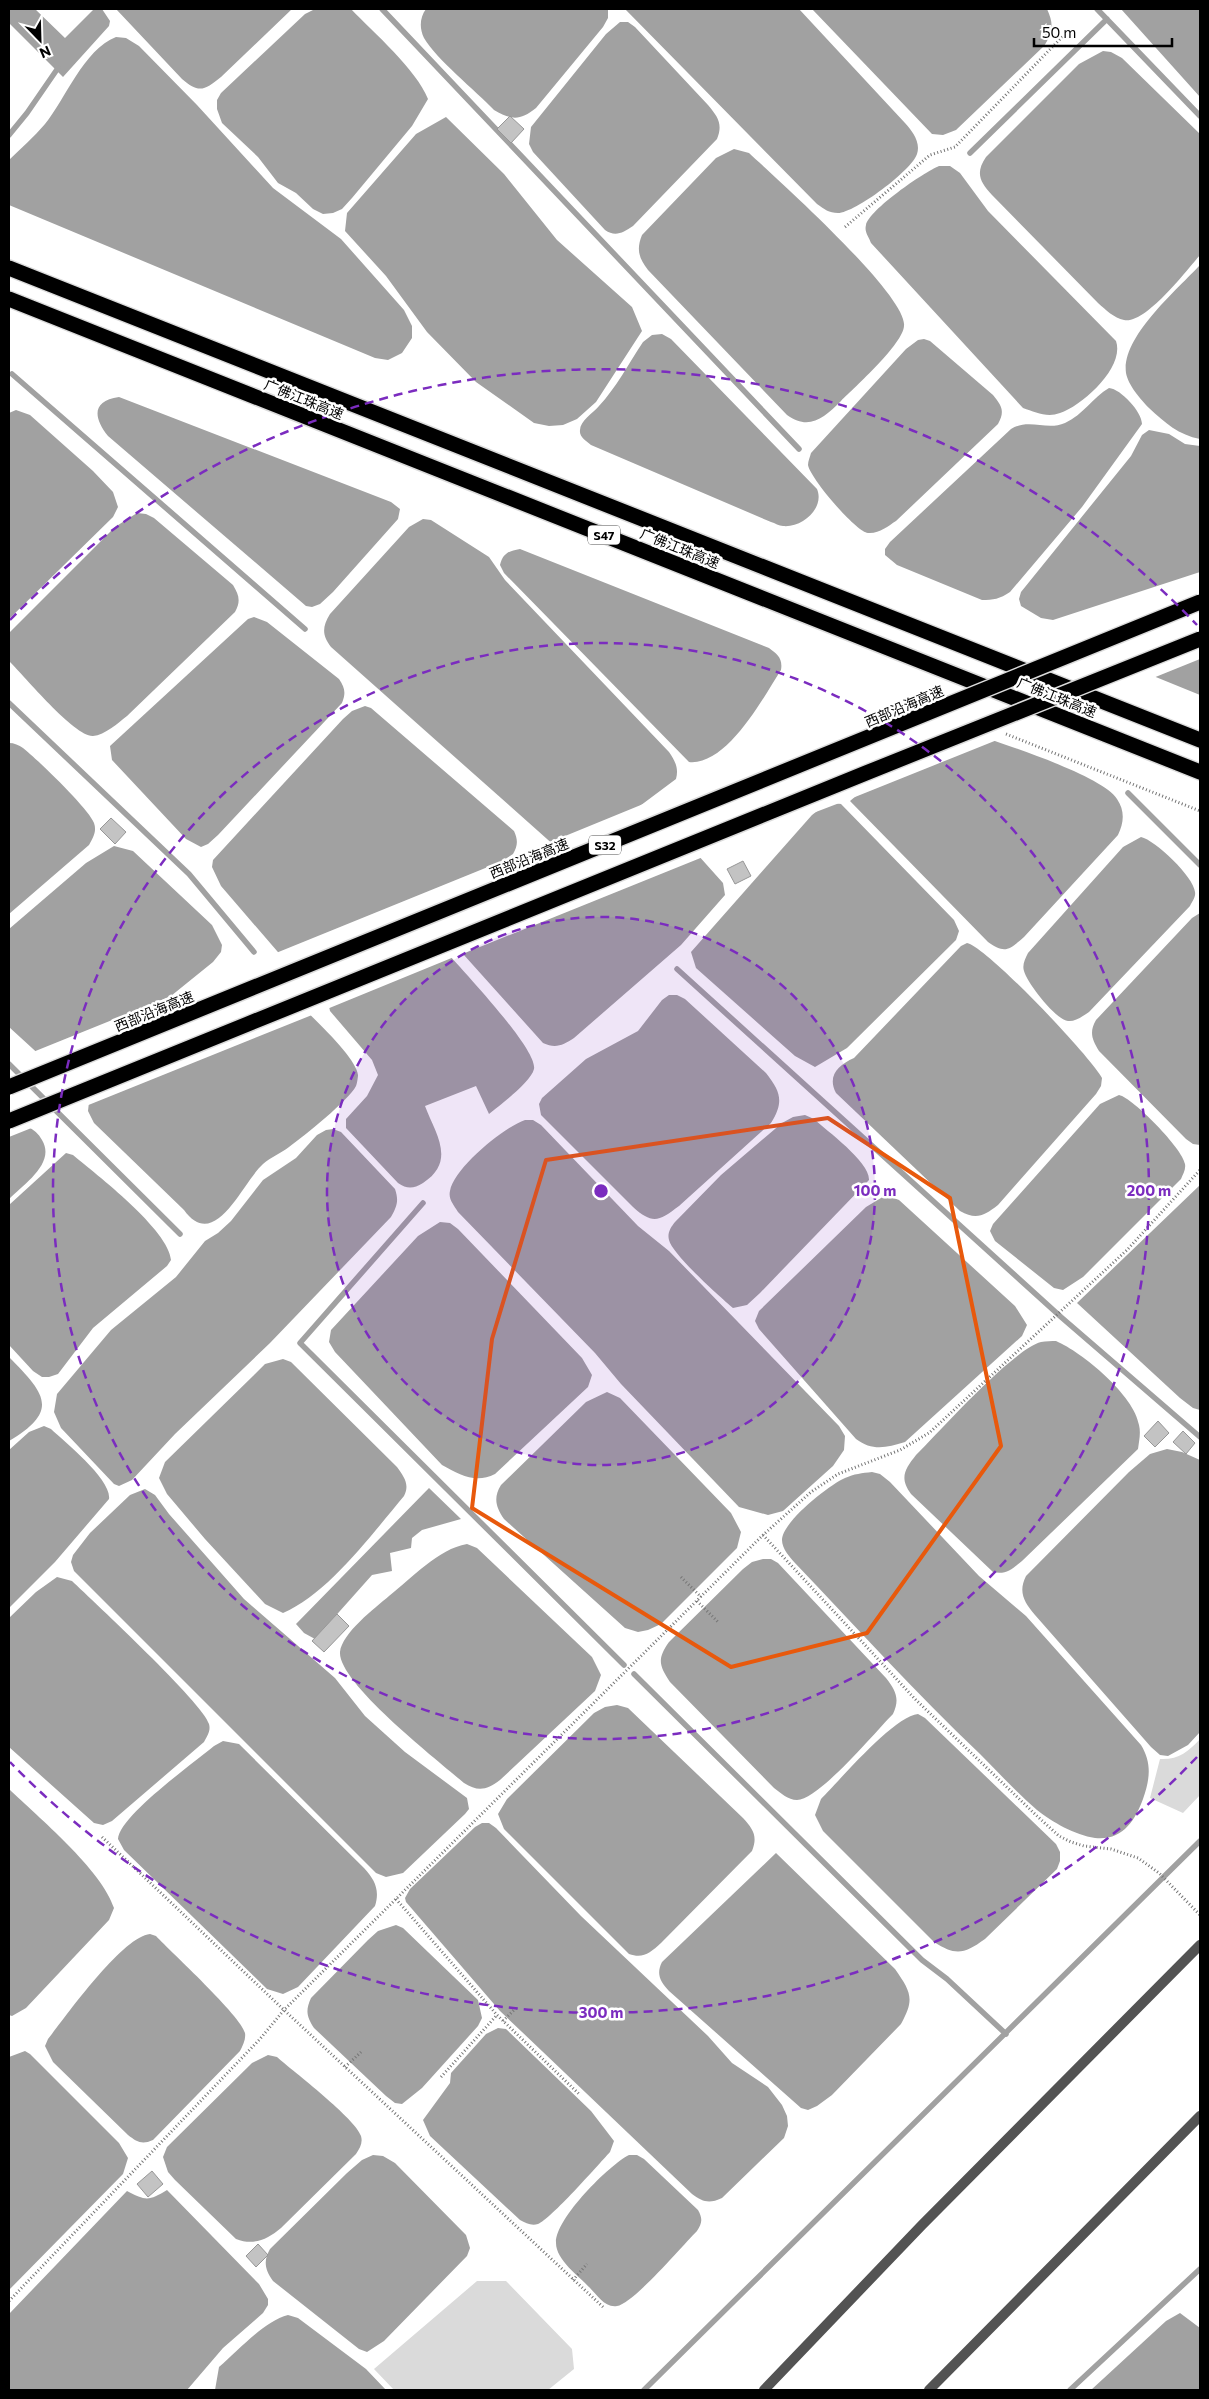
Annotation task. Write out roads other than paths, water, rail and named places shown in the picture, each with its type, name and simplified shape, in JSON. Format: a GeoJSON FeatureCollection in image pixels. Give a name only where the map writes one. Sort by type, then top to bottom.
{"type":"FeatureCollection","features":[{"type":"Feature","properties":{"kind":"highway","name":"广佛江珠高速"},"geometry":{"type":"LineString","coordinates":[[9,268],[1200,740]]}},
{"type":"Feature","properties":{"kind":"highway","name":"广佛江珠高速"},"geometry":{"type":"LineString","coordinates":[[9,299],[1200,772]]}},
{"type":"Feature","properties":{"kind":"highway","name":"西部沿海高速"},"geometry":{"type":"LineString","coordinates":[[9,1087],[1200,602]]}},
{"type":"Feature","properties":{"kind":"highway","name":"S32"},"geometry":{"type":"LineString","coordinates":[[9,1121],[866,772],[1200,639]]}},
{"type":"Feature","properties":{"kind":"street"},"geometry":{"type":"LineString","coordinates":[[764,2390],[922,2225],[1200,1944]]}},
{"type":"Feature","properties":{"kind":"street"},"geometry":{"type":"LineString","coordinates":[[929,2390],[1200,2116]]}},
{"type":"Feature","properties":{"kind":"waterway"},"geometry":{"type":"LineString","coordinates":[[382,9],[799,449]]}},
{"type":"Feature","properties":{"kind":"waterway"},"geometry":{"type":"LineString","coordinates":[[1097,9],[1200,116]]}},
{"type":"Feature","properties":{"kind":"waterway"},"geometry":{"type":"LineString","coordinates":[[970,153],[1107,19]]}},
{"type":"Feature","properties":{"kind":"waterway"},"geometry":{"type":"LineString","coordinates":[[9,135],[27,113],[58,68]]}},
{"type":"Feature","properties":{"kind":"waterway"},"geometry":{"type":"LineString","coordinates":[[12,374],[305,629]]}},
{"type":"Feature","properties":{"kind":"waterway"},"geometry":{"type":"LineString","coordinates":[[9,703],[189,874],[254,952]]}},
{"type":"Feature","properties":{"kind":"waterway"},"geometry":{"type":"LineString","coordinates":[[1128,793],[1200,865]]}},
{"type":"Feature","properties":{"kind":"waterway"},"geometry":{"type":"LineString","coordinates":[[677,969],[1061,1317],[1200,1437]]}},
{"type":"Feature","properties":{"kind":"waterway"},"geometry":{"type":"LineString","coordinates":[[9,1064],[180,1234]]}},
{"type":"Feature","properties":{"kind":"waterway"},"geometry":{"type":"LineString","coordinates":[[423,1203],[300,1343],[624,1665]]}},
{"type":"Feature","properties":{"kind":"waterway"},"geometry":{"type":"LineString","coordinates":[[634,1674],[922,1960],[947,1979],[1006,2034]]}},
{"type":"Feature","properties":{"kind":"waterway"},"geometry":{"type":"LineString","coordinates":[[644,2390],[1200,1841]]}},
{"type":"Feature","properties":{"kind":"waterway"},"geometry":{"type":"LineString","coordinates":[[1070,2390],[1200,2269]]}}]}
